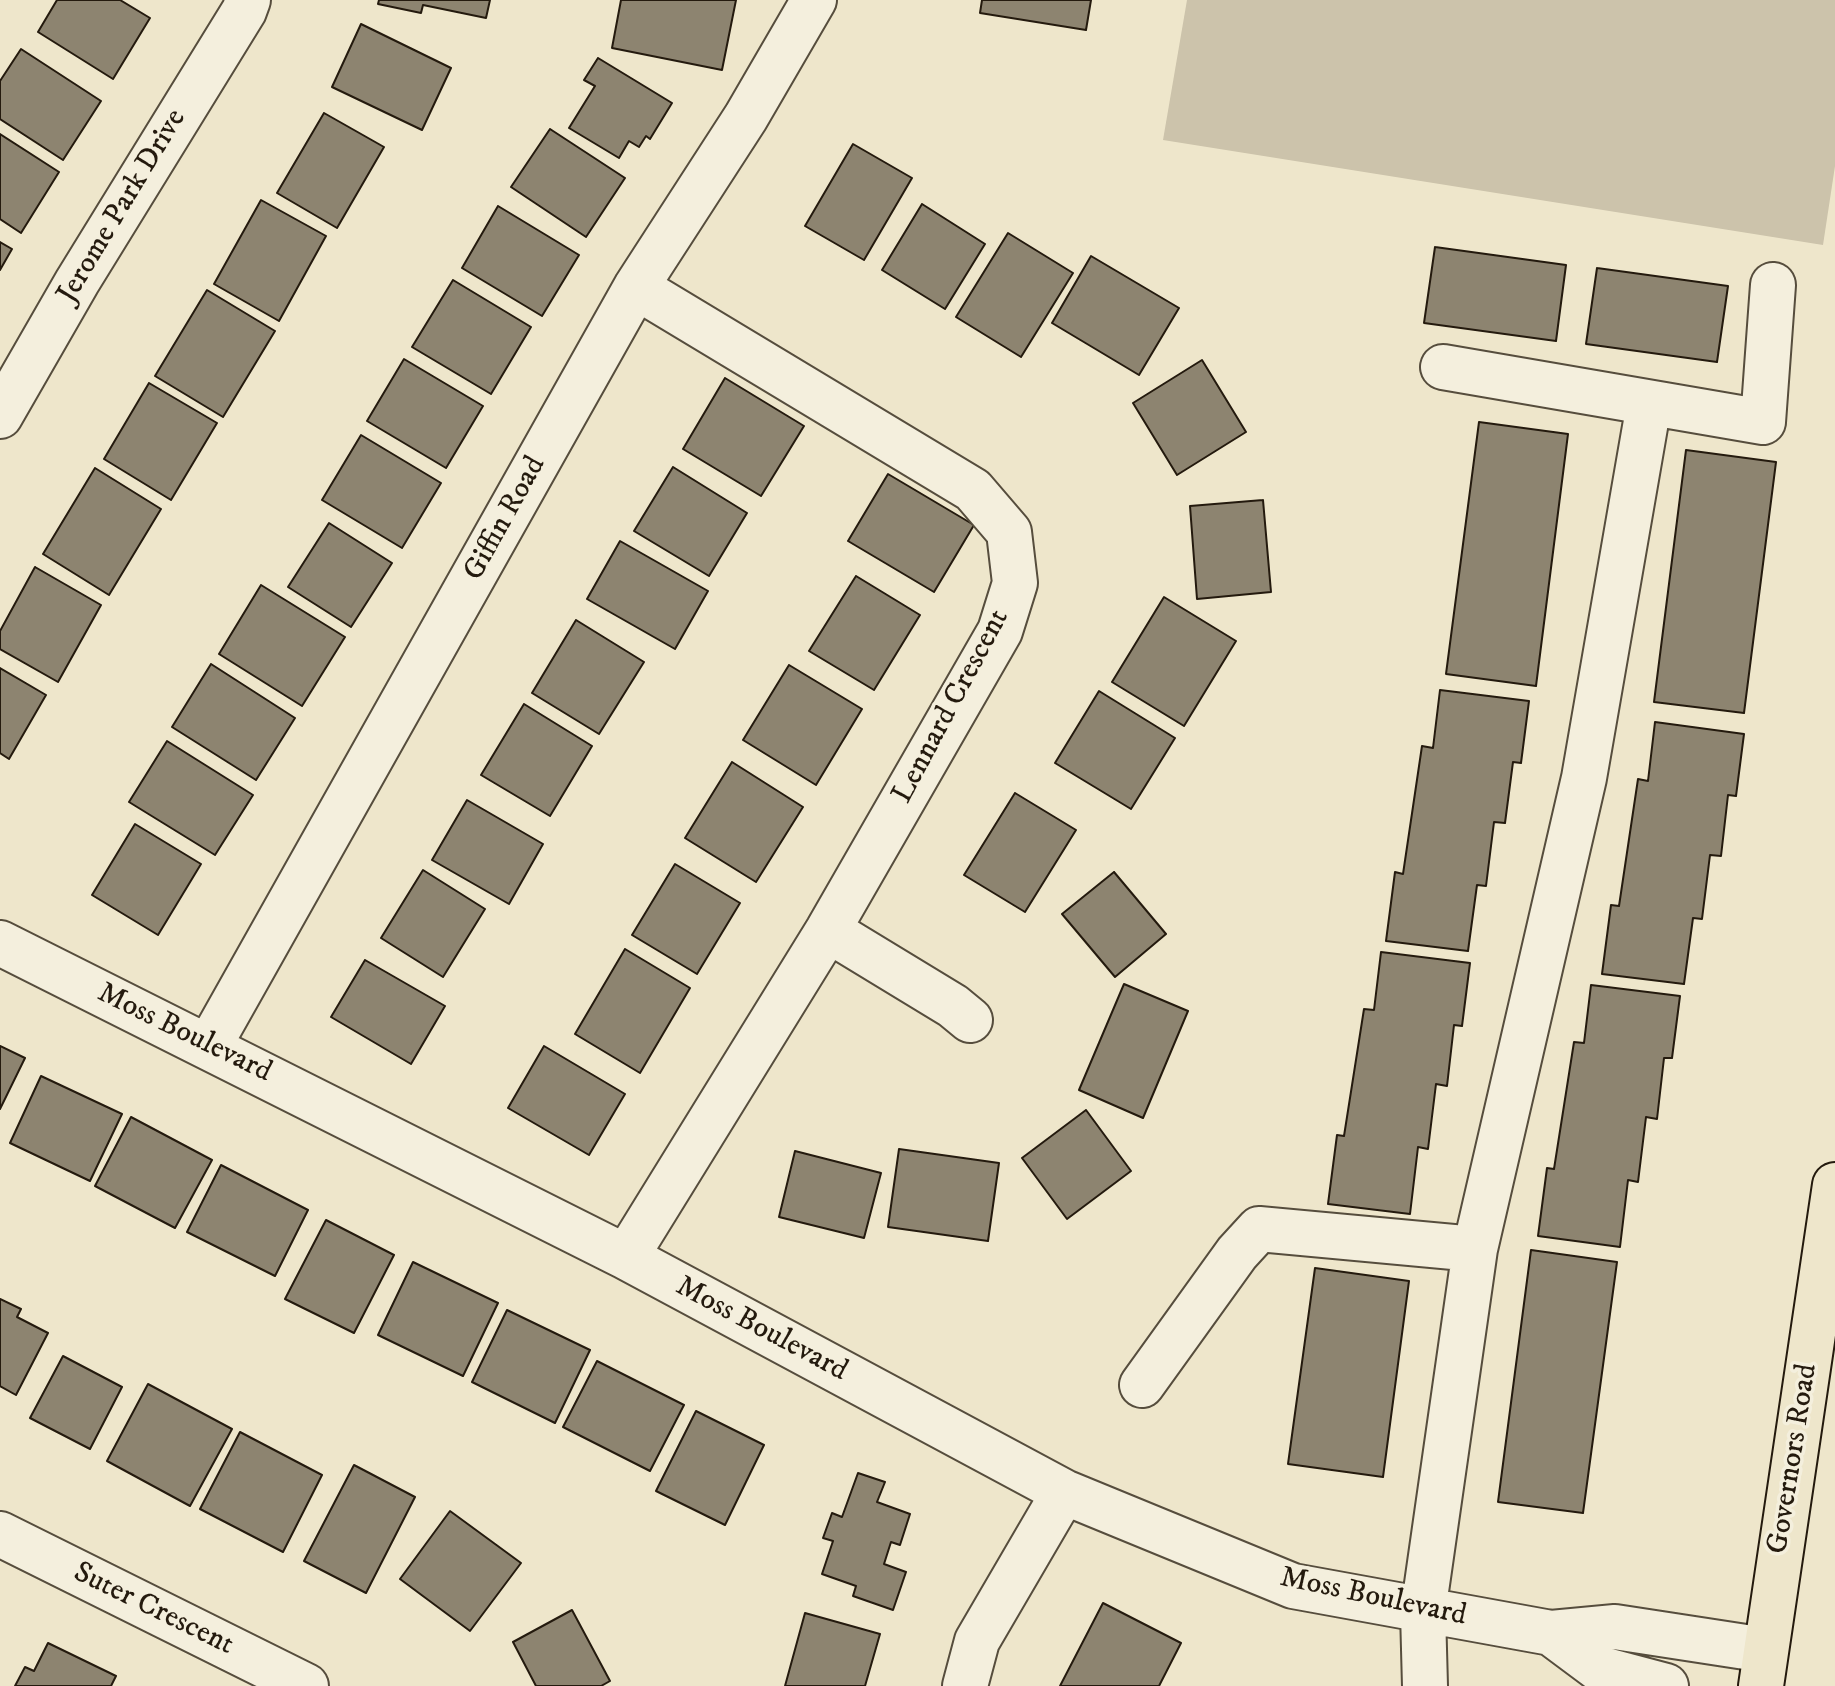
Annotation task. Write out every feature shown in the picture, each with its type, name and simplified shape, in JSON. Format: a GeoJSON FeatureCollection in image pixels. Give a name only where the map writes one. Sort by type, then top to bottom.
{"type":"FeatureCollection","features":[{"type":"Feature","properties":{"kind":"main road","name":"Governors Road"},"geometry":{"type":"LineString","coordinates":[[1763,1668],[1835,1185]]}},
{"type":"Feature","properties":{"kind":"street","name":"Jerome Park Drive"},"geometry":{"type":"LineString","coordinates":[[0,416],[77,282],[248,0]]}},
{"type":"Feature","properties":{"kind":"street","name":"Giffin Road"},"geometry":{"type":"LineString","coordinates":[[209,1046],[636,287],[746,117],[814,0]]}},
{"type":"Feature","properties":{"kind":"street"},"geometry":{"type":"LineString","coordinates":[[1443,367],[1763,422],[1773,285]]}},
{"type":"Feature","properties":{"kind":"street","name":"Lennard Crescent"},"geometry":{"type":"LineString","coordinates":[[626,1257],[828,930],[1000,631],[1015,583],[1009,532],[973,490],[636,287]]}},
{"type":"Feature","properties":{"kind":"street"},"geometry":{"type":"LineString","coordinates":[[1425,1686],[1423,1612],[1475,1249],[1584,778],[1649,404]]}},
{"type":"Feature","properties":{"kind":"street"},"geometry":{"type":"LineString","coordinates":[[828,930],[953,1006],[970,1020]]}},
{"type":"Feature","properties":{"kind":"street","name":"Moss Boulevard"},"geometry":{"type":"LineString","coordinates":[[0,943],[626,1257],[1064,1492],[1293,1586],[1551,1633],[1615,1627],[1763,1668]]}},
{"type":"Feature","properties":{"kind":"street"},"geometry":{"type":"LineString","coordinates":[[1142,1385],[1237,1253],[1259,1229],[1475,1249]]}},
{"type":"Feature","properties":{"kind":"street"},"geometry":{"type":"LineString","coordinates":[[965,1686],[977,1641],[1064,1492]]}},
{"type":"Feature","properties":{"kind":"street","name":"Suter Crescent"},"geometry":{"type":"LineString","coordinates":[[0,1534],[306,1686]]}},
{"type":"Feature","properties":{"kind":"street","name":"Moss Boulevard"},"geometry":{"type":"LineString","coordinates":[[1551,1633],[1598,1668],[1666,1686]]}},
{"type":"Feature","properties":{"kind":"shaded area"},"geometry":{"type":"Polygon","coordinates":[[[1187,0],[1835,0],[1835,166],[1823,245],[1163,140],[1187,0]]]}},
{"type":"Feature","properties":{"kind":"building"},"geometry":{"type":"Polygon","coordinates":[[[57,0],[120,0],[150,18],[113,79],[38,32],[57,0]]]}},
{"type":"Feature","properties":{"kind":"building"},"geometry":{"type":"Polygon","coordinates":[[[379,0],[490,0],[486,18],[423,5],[421,13],[378,4],[379,0]]]}},
{"type":"Feature","properties":{"kind":"building"},"geometry":{"type":"Polygon","coordinates":[[[621,0],[736,0],[722,70],[612,48],[621,0]]]}},
{"type":"Feature","properties":{"kind":"building"},"geometry":{"type":"Polygon","coordinates":[[[982,0],[1091,0],[1086,30],[980,13],[982,0]]]}},
{"type":"Feature","properties":{"kind":"building"},"geometry":{"type":"Polygon","coordinates":[[[361,24],[451,68],[422,130],[332,87],[361,24]]]}},
{"type":"Feature","properties":{"kind":"building"},"geometry":{"type":"Polygon","coordinates":[[[21,49],[101,101],[63,160],[0,119],[0,81],[21,49]]]}},
{"type":"Feature","properties":{"kind":"building"},"geometry":{"type":"Polygon","coordinates":[[[598,58],[672,103],[650,139],[646,136],[639,147],[629,141],[619,158],[569,128],[595,86],[584,80],[598,58]]]}},
{"type":"Feature","properties":{"kind":"building"},"geometry":{"type":"Polygon","coordinates":[[[324,113],[384,147],[337,228],[277,193],[324,113]]]}},
{"type":"Feature","properties":{"kind":"building"},"geometry":{"type":"Polygon","coordinates":[[[550,129],[625,178],[586,237],[511,187],[550,129]]]}},
{"type":"Feature","properties":{"kind":"building"},"geometry":{"type":"Polygon","coordinates":[[[0,134],[59,172],[21,233],[0,219],[0,134]]]}},
{"type":"Feature","properties":{"kind":"building"},"geometry":{"type":"Polygon","coordinates":[[[853,144],[912,178],[864,260],[805,226],[853,144]]]}},
{"type":"Feature","properties":{"kind":"building"},"geometry":{"type":"Polygon","coordinates":[[[261,200],[326,236],[279,321],[214,284],[261,200]]]}},
{"type":"Feature","properties":{"kind":"building"},"geometry":{"type":"Polygon","coordinates":[[[922,204],[985,244],[945,309],[882,270],[922,204]]]}},
{"type":"Feature","properties":{"kind":"building"},"geometry":{"type":"Polygon","coordinates":[[[498,206],[579,255],[542,316],[462,268],[498,206]]]}},
{"type":"Feature","properties":{"kind":"building"},"geometry":{"type":"Polygon","coordinates":[[[1008,233],[1073,273],[1021,357],[956,317],[1008,233]]]}},
{"type":"Feature","properties":{"kind":"building"},"geometry":{"type":"Polygon","coordinates":[[[0,242],[12,249],[0,270],[0,242]]]}},
{"type":"Feature","properties":{"kind":"building"},"geometry":{"type":"Polygon","coordinates":[[[1435,247],[1566,265],[1556,341],[1424,323],[1435,247]]]}},
{"type":"Feature","properties":{"kind":"building"},"geometry":{"type":"Polygon","coordinates":[[[1091,256],[1179,308],[1139,375],[1052,323],[1091,256]]]}},
{"type":"Feature","properties":{"kind":"building"},"geometry":{"type":"Polygon","coordinates":[[[1597,268],[1728,286],[1717,362],[1586,344],[1597,268]]]}},
{"type":"Feature","properties":{"kind":"building"},"geometry":{"type":"Polygon","coordinates":[[[453,280],[531,327],[491,394],[412,347],[453,280]]]}},
{"type":"Feature","properties":{"kind":"building"},"geometry":{"type":"Polygon","coordinates":[[[207,290],[275,331],[223,417],[155,376],[207,290]]]}},
{"type":"Feature","properties":{"kind":"building"},"geometry":{"type":"Polygon","coordinates":[[[404,359],[483,406],[446,468],[367,421],[404,359]]]}},
{"type":"Feature","properties":{"kind":"building"},"geometry":{"type":"Polygon","coordinates":[[[1202,360],[1246,432],[1177,475],[1133,403],[1202,360]]]}},
{"type":"Feature","properties":{"kind":"building"},"geometry":{"type":"Polygon","coordinates":[[[725,378],[804,426],[761,496],[683,449],[725,378]]]}},
{"type":"Feature","properties":{"kind":"building"},"geometry":{"type":"Polygon","coordinates":[[[149,383],[217,423],[171,500],[104,459],[149,383]]]}},
{"type":"Feature","properties":{"kind":"building"},"geometry":{"type":"Polygon","coordinates":[[[1479,422],[1568,434],[1536,686],[1446,674],[1479,422]]]}},
{"type":"Feature","properties":{"kind":"building"},"geometry":{"type":"Polygon","coordinates":[[[361,435],[441,483],[402,548],[322,500],[361,435]]]}},
{"type":"Feature","properties":{"kind":"building"},"geometry":{"type":"Polygon","coordinates":[[[1686,450],[1776,462],[1744,713],[1654,702],[1686,450]]]}},
{"type":"Feature","properties":{"kind":"building"},"geometry":{"type":"Polygon","coordinates":[[[673,467],[747,513],[709,576],[634,531],[673,467]]]}},
{"type":"Feature","properties":{"kind":"building"},"geometry":{"type":"Polygon","coordinates":[[[95,468],[161,509],[109,595],[43,554],[95,468]]]}},
{"type":"Feature","properties":{"kind":"building"},"geometry":{"type":"Polygon","coordinates":[[[888,474],[974,525],[934,592],[848,541],[888,474]]]}},
{"type":"Feature","properties":{"kind":"building"},"geometry":{"type":"Polygon","coordinates":[[[1263,500],[1271,592],[1197,599],[1190,506],[1263,500]]]}},
{"type":"Feature","properties":{"kind":"building"},"geometry":{"type":"Polygon","coordinates":[[[329,523],[392,563],[351,627],[288,587],[329,523]]]}},
{"type":"Feature","properties":{"kind":"building"},"geometry":{"type":"Polygon","coordinates":[[[620,541],[708,591],[675,649],[587,599],[620,541]]]}},
{"type":"Feature","properties":{"kind":"building"},"geometry":{"type":"Polygon","coordinates":[[[35,567],[101,605],[58,682],[0,649],[0,631],[35,567]]]}},
{"type":"Feature","properties":{"kind":"building"},"geometry":{"type":"Polygon","coordinates":[[[856,576],[920,615],[874,690],[809,651],[856,576]]]}},
{"type":"Feature","properties":{"kind":"building"},"geometry":{"type":"Polygon","coordinates":[[[261,585],[345,637],[302,706],[219,654],[261,585]]]}},
{"type":"Feature","properties":{"kind":"building"},"geometry":{"type":"Polygon","coordinates":[[[1164,597],[1236,641],[1184,726],[1112,682],[1164,597]]]}},
{"type":"Feature","properties":{"kind":"building"},"geometry":{"type":"Polygon","coordinates":[[[576,620],[644,662],[599,734],[532,693],[576,620]]]}},
{"type":"Feature","properties":{"kind":"building"},"geometry":{"type":"Polygon","coordinates":[[[211,664],[295,718],[256,780],[172,727],[211,664]]]}},
{"type":"Feature","properties":{"kind":"building"},"geometry":{"type":"Polygon","coordinates":[[[789,665],[862,709],[816,785],[743,740],[789,665]]]}},
{"type":"Feature","properties":{"kind":"building"},"geometry":{"type":"Polygon","coordinates":[[[0,668],[46,695],[9,759],[0,753],[0,668]]]}},
{"type":"Feature","properties":{"kind":"building"},"geometry":{"type":"Polygon","coordinates":[[[1440,690],[1529,701],[1521,763],[1513,762],[1505,823],[1494,822],[1486,886],[1477,885],[1468,951],[1386,941],[1395,872],[1403,874],[1422,746],[1433,748],[1440,690]]]}},
{"type":"Feature","properties":{"kind":"building"},"geometry":{"type":"Polygon","coordinates":[[[1099,691],[1175,738],[1131,809],[1055,763],[1099,691]]]}},
{"type":"Feature","properties":{"kind":"building"},"geometry":{"type":"Polygon","coordinates":[[[524,704],[592,746],[550,816],[481,775],[524,704]]]}},
{"type":"Feature","properties":{"kind":"building"},"geometry":{"type":"Polygon","coordinates":[[[1655,722],[1744,734],[1736,796],[1728,795],[1721,856],[1710,855],[1702,919],[1693,918],[1684,984],[1602,974],[1611,905],[1619,906],[1638,779],[1648,781],[1655,722]]]}},
{"type":"Feature","properties":{"kind":"building"},"geometry":{"type":"Polygon","coordinates":[[[167,741],[253,795],[215,855],[129,802],[167,741]]]}},
{"type":"Feature","properties":{"kind":"building"},"geometry":{"type":"Polygon","coordinates":[[[732,762],[803,807],[756,882],[685,838],[732,762]]]}},
{"type":"Feature","properties":{"kind":"building"},"geometry":{"type":"Polygon","coordinates":[[[1015,793],[1076,830],[1025,912],[964,875],[1015,793]]]}},
{"type":"Feature","properties":{"kind":"building"},"geometry":{"type":"Polygon","coordinates":[[[467,800],[543,844],[509,904],[432,860],[467,800]]]}},
{"type":"Feature","properties":{"kind":"building"},"geometry":{"type":"Polygon","coordinates":[[[135,824],[201,864],[158,935],[92,895],[135,824]]]}},
{"type":"Feature","properties":{"kind":"building"},"geometry":{"type":"Polygon","coordinates":[[[675,864],[740,903],[697,974],[632,935],[675,864]]]}},
{"type":"Feature","properties":{"kind":"building"},"geometry":{"type":"Polygon","coordinates":[[[423,870],[485,909],[443,977],[381,938],[423,870]]]}},
{"type":"Feature","properties":{"kind":"building"},"geometry":{"type":"Polygon","coordinates":[[[1114,872],[1166,934],[1115,977],[1062,914],[1114,872]]]}},
{"type":"Feature","properties":{"kind":"building"},"geometry":{"type":"Polygon","coordinates":[[[625,949],[690,988],[640,1073],[575,1034],[625,949]]]}},
{"type":"Feature","properties":{"kind":"building"},"geometry":{"type":"Polygon","coordinates":[[[1381,952],[1470,963],[1462,1026],[1454,1025],[1447,1086],[1436,1084],[1428,1149],[1418,1147],[1410,1214],[1328,1204],[1337,1135],[1344,1136],[1364,1009],[1374,1010],[1381,952]]]}},
{"type":"Feature","properties":{"kind":"building"},"geometry":{"type":"Polygon","coordinates":[[[365,960],[445,1006],[411,1064],[331,1017],[365,960]]]}},
{"type":"Feature","properties":{"kind":"building"},"geometry":{"type":"Polygon","coordinates":[[[1124,984],[1188,1011],[1143,1118],[1079,1090],[1124,984]]]}},
{"type":"Feature","properties":{"kind":"building"},"geometry":{"type":"Polygon","coordinates":[[[1591,985],[1680,996],[1672,1058],[1664,1058],[1657,1119],[1646,1117],[1638,1182],[1628,1180],[1620,1247],[1538,1236],[1547,1168],[1554,1169],[1574,1042],[1584,1043],[1591,985]]]}},
{"type":"Feature","properties":{"kind":"building"},"geometry":{"type":"Polygon","coordinates":[[[0,1046],[25,1058],[0,1109],[0,1046]]]}},
{"type":"Feature","properties":{"kind":"building"},"geometry":{"type":"Polygon","coordinates":[[[544,1046],[625,1094],[589,1155],[508,1108],[544,1046]]]}},
{"type":"Feature","properties":{"kind":"building"},"geometry":{"type":"Polygon","coordinates":[[[41,1076],[122,1114],[90,1181],[10,1143],[41,1076]]]}},
{"type":"Feature","properties":{"kind":"building"},"geometry":{"type":"Polygon","coordinates":[[[1086,1110],[1131,1171],[1067,1219],[1022,1158],[1086,1110]]]}},
{"type":"Feature","properties":{"kind":"building"},"geometry":{"type":"Polygon","coordinates":[[[131,1117],[212,1160],[175,1228],[95,1186],[131,1117]]]}},
{"type":"Feature","properties":{"kind":"building"},"geometry":{"type":"Polygon","coordinates":[[[899,1149],[999,1163],[988,1241],[888,1227],[899,1149]]]}},
{"type":"Feature","properties":{"kind":"building"},"geometry":{"type":"Polygon","coordinates":[[[795,1151],[881,1173],[864,1238],[779,1217],[795,1151]]]}},
{"type":"Feature","properties":{"kind":"building"},"geometry":{"type":"Polygon","coordinates":[[[221,1165],[308,1210],[275,1276],[187,1232],[221,1165]]]}},
{"type":"Feature","properties":{"kind":"building"},"geometry":{"type":"Polygon","coordinates":[[[326,1220],[394,1255],[354,1333],[285,1299],[326,1220]]]}},
{"type":"Feature","properties":{"kind":"building"},"geometry":{"type":"Polygon","coordinates":[[[1531,1250],[1617,1262],[1583,1513],[1498,1502],[1531,1250]]]}},
{"type":"Feature","properties":{"kind":"building"},"geometry":{"type":"Polygon","coordinates":[[[413,1262],[498,1303],[463,1376],[378,1335],[413,1262]]]}},
{"type":"Feature","properties":{"kind":"building"},"geometry":{"type":"Polygon","coordinates":[[[1315,1268],[1409,1281],[1383,1477],[1288,1464],[1315,1268]]]}},
{"type":"Feature","properties":{"kind":"building"},"geometry":{"type":"Polygon","coordinates":[[[0,1299],[21,1309],[17,1317],[48,1333],[16,1395],[0,1386],[0,1299]]]}},
{"type":"Feature","properties":{"kind":"building"},"geometry":{"type":"Polygon","coordinates":[[[507,1310],[590,1350],[555,1423],[472,1382],[507,1310]]]}},
{"type":"Feature","properties":{"kind":"building"},"geometry":{"type":"Polygon","coordinates":[[[63,1356],[122,1387],[90,1449],[30,1418],[63,1356]]]}},
{"type":"Feature","properties":{"kind":"building"},"geometry":{"type":"Polygon","coordinates":[[[597,1361],[684,1405],[650,1471],[563,1427],[597,1361]]]}},
{"type":"Feature","properties":{"kind":"building"},"geometry":{"type":"Polygon","coordinates":[[[148,1384],[232,1429],[190,1506],[107,1461],[148,1384]]]}},
{"type":"Feature","properties":{"kind":"building"},"geometry":{"type":"Polygon","coordinates":[[[696,1411],[764,1445],[725,1525],[656,1491],[696,1411]]]}},
{"type":"Feature","properties":{"kind":"building"},"geometry":{"type":"Polygon","coordinates":[[[240,1432],[322,1475],[283,1552],[200,1509],[240,1432]]]}},
{"type":"Feature","properties":{"kind":"building"},"geometry":{"type":"Polygon","coordinates":[[[354,1465],[415,1497],[366,1593],[304,1561],[354,1465]]]}},
{"type":"Feature","properties":{"kind":"building"},"geometry":{"type":"Polygon","coordinates":[[[858,1473],[885,1482],[877,1502],[910,1514],[900,1545],[891,1542],[884,1564],[906,1572],[893,1610],[853,1596],[856,1586],[822,1574],[833,1541],[823,1538],[832,1513],[842,1517],[858,1473]]]}},
{"type":"Feature","properties":{"kind":"building"},"geometry":{"type":"Polygon","coordinates":[[[450,1511],[521,1563],[470,1631],[400,1579],[450,1511]]]}},
{"type":"Feature","properties":{"kind":"building"},"geometry":{"type":"Polygon","coordinates":[[[1103,1603],[1181,1643],[1159,1686],[1060,1686],[1103,1603]]]}},
{"type":"Feature","properties":{"kind":"building"},"geometry":{"type":"Polygon","coordinates":[[[572,1610],[610,1681],[601,1686],[536,1686],[513,1642],[572,1610]]]}},
{"type":"Feature","properties":{"kind":"building"},"geometry":{"type":"Polygon","coordinates":[[[805,1613],[880,1634],[865,1686],[785,1686],[805,1613]]]}},
{"type":"Feature","properties":{"kind":"building"},"geometry":{"type":"Polygon","coordinates":[[[48,1643],[116,1676],[111,1686],[15,1686],[25,1667],[34,1671],[48,1643]]]}}]}
